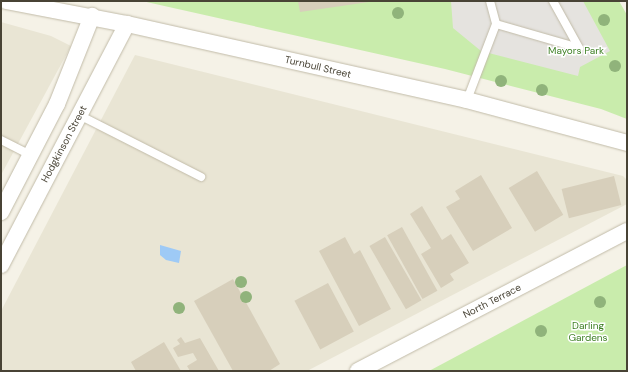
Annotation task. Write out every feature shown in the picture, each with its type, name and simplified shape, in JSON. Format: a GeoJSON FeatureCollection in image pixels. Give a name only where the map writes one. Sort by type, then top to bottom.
{"type":"FeatureCollection","features":[{"type":"Feature","properties":{"kind":"street","name":"Turnbull Street"},"geometry":{"type":"LineString","coordinates":[[6,1],[92,16],[467,100],[627,143]]}},
{"type":"Feature","properties":{"kind":"street"},"geometry":{"type":"LineString","coordinates":[[1,212],[57,104],[92,16]]}},
{"type":"Feature","properties":{"kind":"street","name":"Hodgkinson Street"},"geometry":{"type":"LineString","coordinates":[[1,265],[127,24]]}},
{"type":"Feature","properties":{"kind":"street","name":"North Terrace"},"geometry":{"type":"LineString","coordinates":[[358,371],[627,231]]}},
{"type":"Feature","properties":{"kind":"lane"},"geometry":{"type":"LineString","coordinates":[[467,100],[496,24],[490,1]]}},
{"type":"Feature","properties":{"kind":"lane"},"geometry":{"type":"LineString","coordinates":[[496,24],[579,48],[553,1]]}},
{"type":"Feature","properties":{"kind":"lane"},"geometry":{"type":"LineString","coordinates":[[79,115],[201,177]]}},
{"type":"Feature","properties":{"kind":"lane"},"geometry":{"type":"LineString","coordinates":[[1,140],[31,155]]}},
{"type":"Feature","properties":{"kind":"shaded area"},"geometry":{"type":"Polygon","coordinates":[[[451,1],[583,1],[610,51],[580,67],[578,76],[481,51],[453,28],[451,1]]]}},
{"type":"Feature","properties":{"kind":"shaded area"},"geometry":{"type":"Polygon","coordinates":[[[1,22],[51,36],[71,46],[1,175],[1,22]]]}},
{"type":"Feature","properties":{"kind":"shaded area"},"geometry":{"type":"Polygon","coordinates":[[[135,55],[623,176],[627,180],[627,204],[307,371],[1,371],[1,311],[135,55]]]}},
{"type":"Feature","properties":{"kind":"green space","name":"Mayors Park"},"geometry":{"type":"Polygon","coordinates":[[[142,1],[619,1],[627,15],[627,119],[601,109],[445,69],[142,1]]]}},
{"type":"Feature","properties":{"kind":"green space","name":"Darling Gardens"},"geometry":{"type":"Polygon","coordinates":[[[627,265],[627,371],[429,371],[627,265]]]}},
{"type":"Feature","properties":{"kind":"water"},"geometry":{"type":"Polygon","coordinates":[[[160,245],[181,251],[179,263],[166,260],[160,255],[160,245]]]}},
{"type":"Feature","properties":{"kind":"building"},"geometry":{"type":"Polygon","coordinates":[[[298,1],[369,1],[369,2],[300,12],[298,1]]]}},
{"type":"Feature","properties":{"kind":"building"},"geometry":{"type":"Polygon","coordinates":[[[537,171],[563,215],[535,232],[509,188],[537,171]]]}},
{"type":"Feature","properties":{"kind":"building"},"geometry":{"type":"Polygon","coordinates":[[[481,175],[512,228],[473,251],[446,207],[460,199],[455,191],[481,175]]]}},
{"type":"Feature","properties":{"kind":"building"},"geometry":{"type":"Polygon","coordinates":[[[614,176],[621,205],[569,218],[562,189],[614,176]]]}},
{"type":"Feature","properties":{"kind":"building"},"geometry":{"type":"Polygon","coordinates":[[[422,206],[442,240],[451,234],[469,263],[450,274],[454,280],[441,288],[421,254],[431,248],[410,214],[422,206]]]}},
{"type":"Feature","properties":{"kind":"building"},"geometry":{"type":"Polygon","coordinates":[[[402,227],[437,291],[423,299],[387,235],[402,227]]]}},
{"type":"Feature","properties":{"kind":"building"},"geometry":{"type":"Polygon","coordinates":[[[345,237],[354,254],[360,250],[391,309],[359,326],[319,251],[345,237]]]}},
{"type":"Feature","properties":{"kind":"building"},"geometry":{"type":"Polygon","coordinates":[[[385,237],[422,300],[406,309],[369,246],[385,237]]]}},
{"type":"Feature","properties":{"kind":"building"},"geometry":{"type":"Polygon","coordinates":[[[233,279],[280,364],[269,371],[233,371],[194,301],[233,279]]]}},
{"type":"Feature","properties":{"kind":"building"},"geometry":{"type":"Polygon","coordinates":[[[328,283],[354,332],[320,349],[294,301],[328,283]]]}},
{"type":"Feature","properties":{"kind":"building"},"geometry":{"type":"Polygon","coordinates":[[[181,337],[185,343],[200,338],[219,371],[190,371],[187,366],[197,360],[193,353],[178,357],[173,348],[180,344],[177,340],[181,337]]]}},
{"type":"Feature","properties":{"kind":"building"},"geometry":{"type":"Polygon","coordinates":[[[164,342],[181,371],[136,371],[131,362],[164,342]]]}}]}
